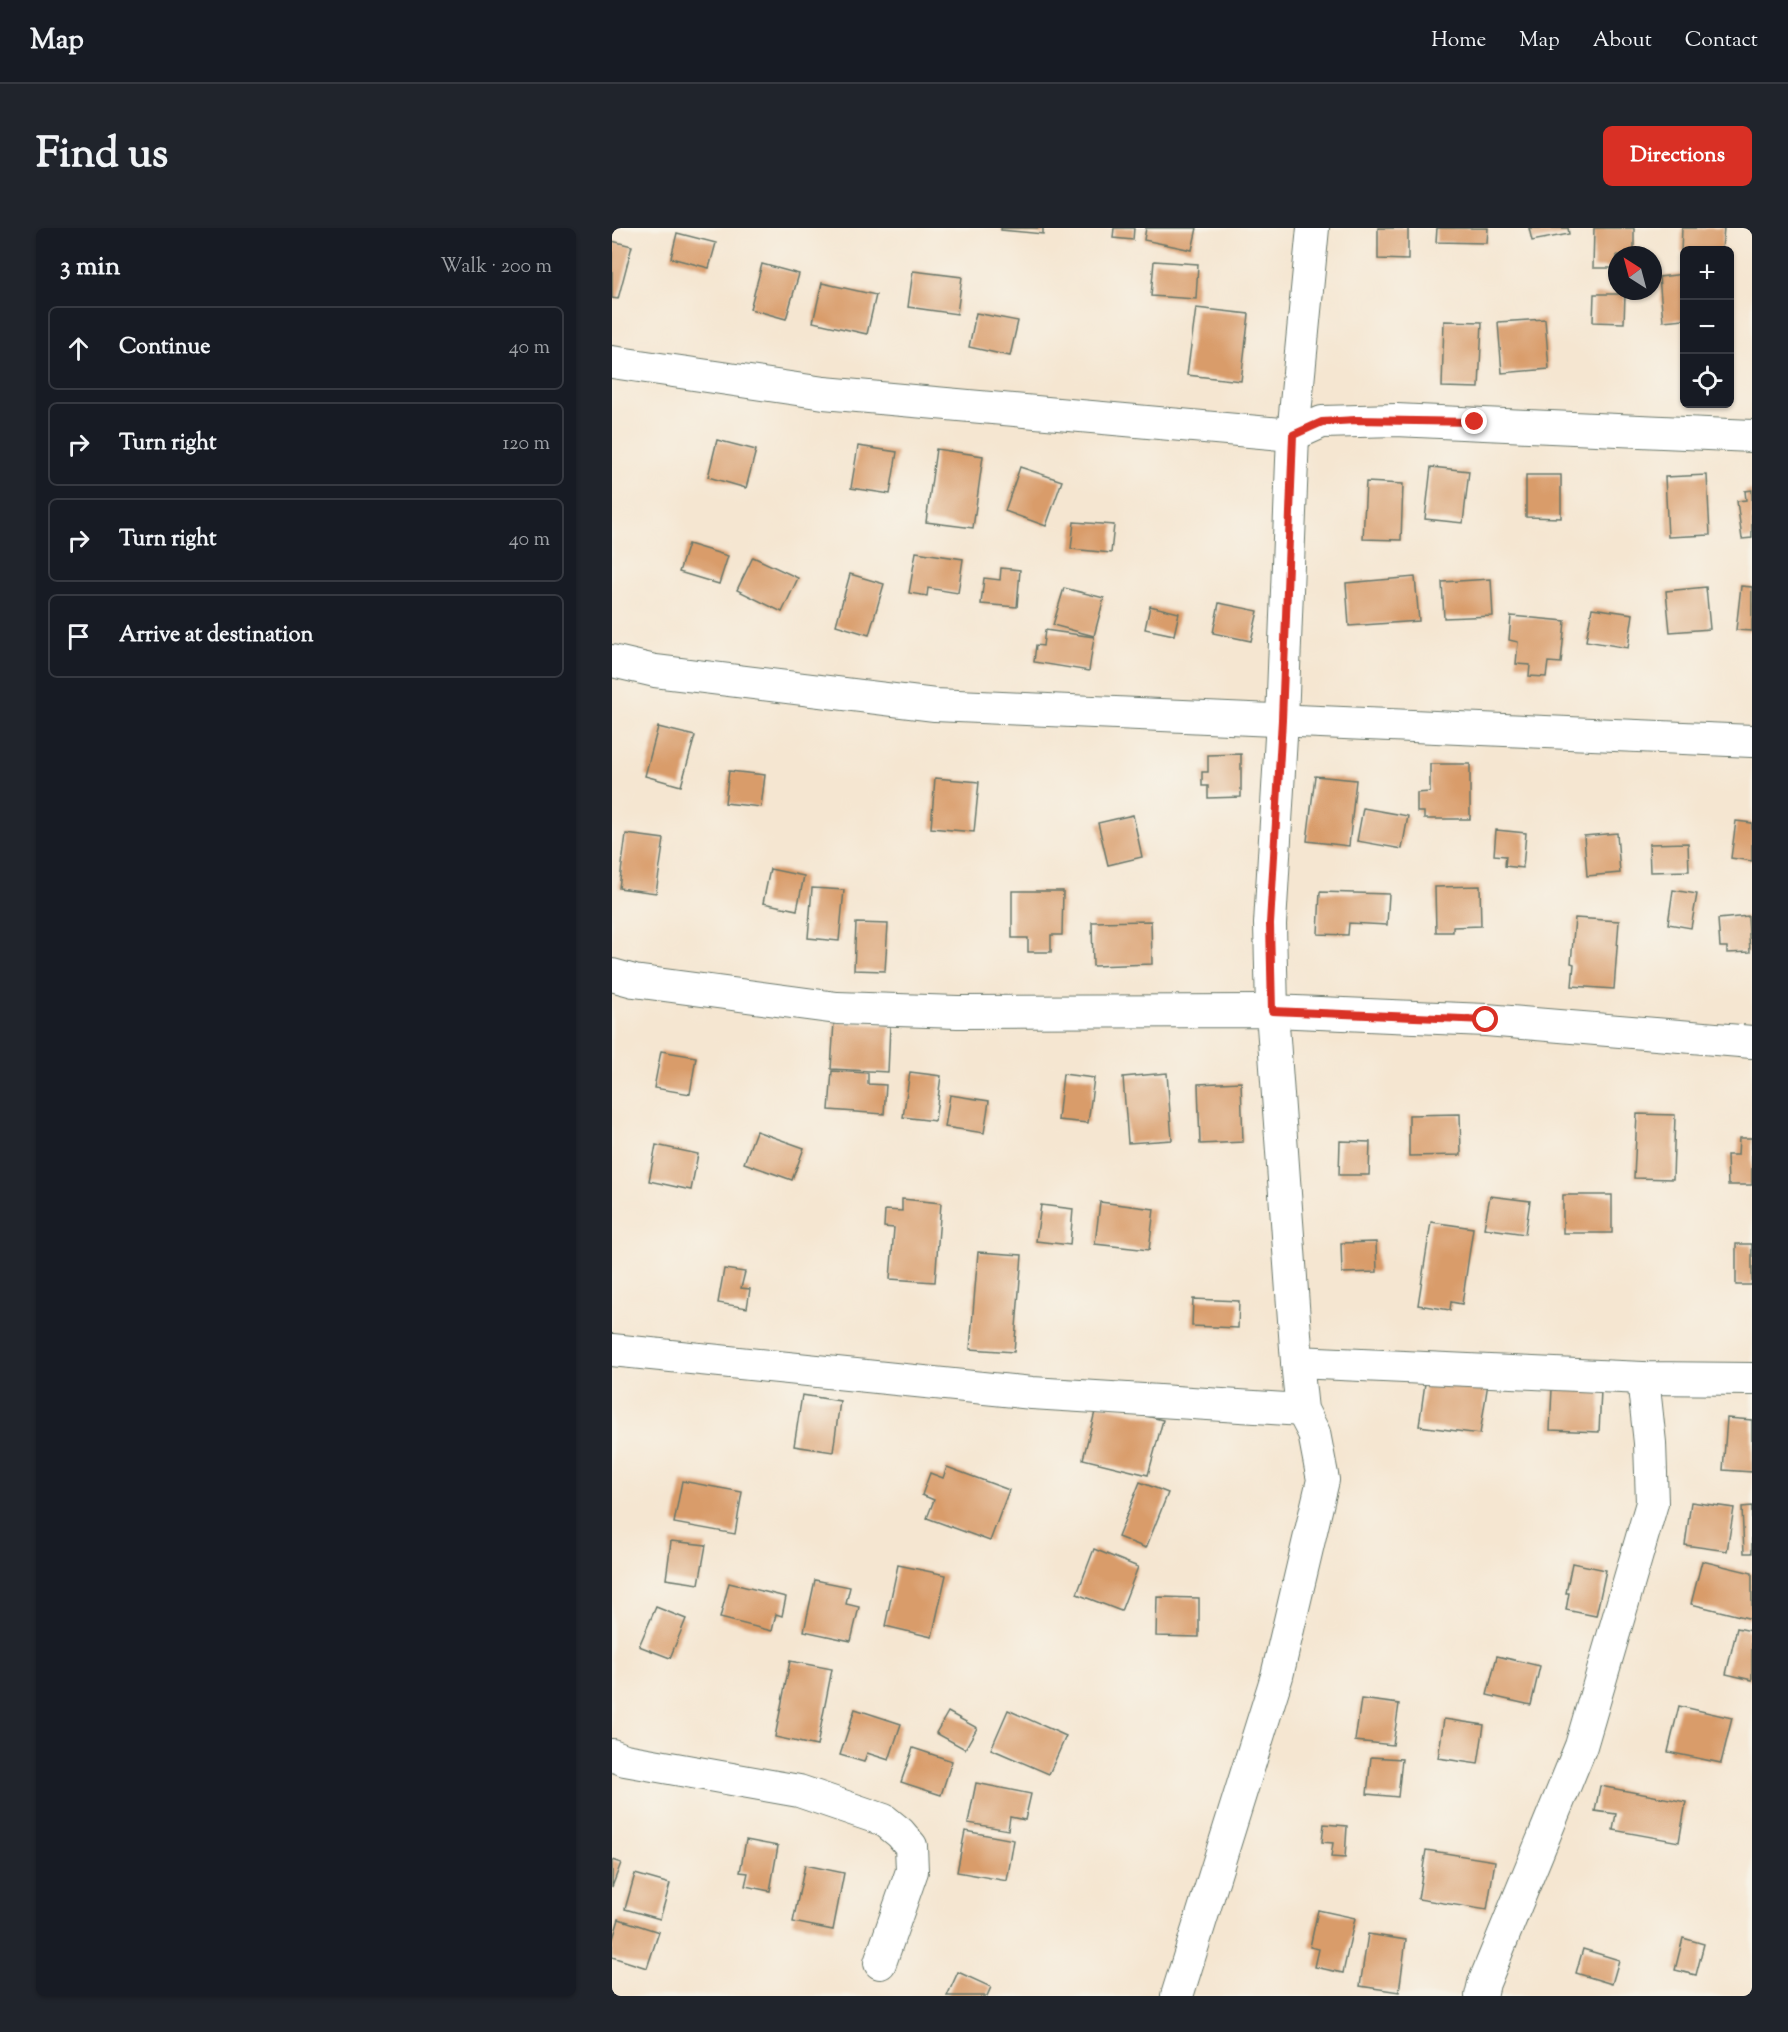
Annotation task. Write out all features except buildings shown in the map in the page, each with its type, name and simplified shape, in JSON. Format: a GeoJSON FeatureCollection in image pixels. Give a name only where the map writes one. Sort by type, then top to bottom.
{"type":"FeatureCollection","features":[{"type":"Feature","properties":{"kind":"street"},"geometry":{"type":"LineString","coordinates":[[1177,1996],[1277,1676],[1323,1480],[1314,1432],[1302,1410],[1297,1362],[1272,1011],[1270,924],[1282,720],[1293,435],[1313,228]]}},
{"type":"Feature","properties":{"kind":"street"},"geometry":{"type":"LineString","coordinates":[[612,362],[824,393],[1293,435],[1322,422],[1396,420],[1752,436]]}},
{"type":"Feature","properties":{"kind":"street"},"geometry":{"type":"LineString","coordinates":[[612,661],[655,671],[935,705],[1752,741]]}},
{"type":"Feature","properties":{"kind":"street"},"geometry":{"type":"LineString","coordinates":[[612,975],[646,983],[837,1008],[958,1012],[1272,1011],[1486,1020],[1752,1042]]}},
{"type":"Feature","properties":{"kind":"street"},"geometry":{"type":"LineString","coordinates":[[612,1350],[1032,1393],[1302,1410]]}},
{"type":"Feature","properties":{"kind":"street"},"geometry":{"type":"LineString","coordinates":[[1297,1362],[1643,1378],[1752,1379]]}},
{"type":"Feature","properties":{"kind":"street"},"geometry":{"type":"LineString","coordinates":[[1481,1996],[1484,1983],[1581,1746],[1652,1503],[1650,1443],[1643,1378]]}},
{"type":"Feature","properties":{"kind":"street"},"geometry":{"type":"LineString","coordinates":[[612,1755],[625,1760],[799,1791],[884,1820],[911,1846],[912,1871],[880,1963]]}},
{"type":"Feature","properties":{"kind":"route"},"geometry":{"type":"LineString","coordinates":[[1475,422],[1356,420],[1322,422],[1293,435],[1282,720],[1270,924],[1272,1011],[1486,1020]]}}]}
